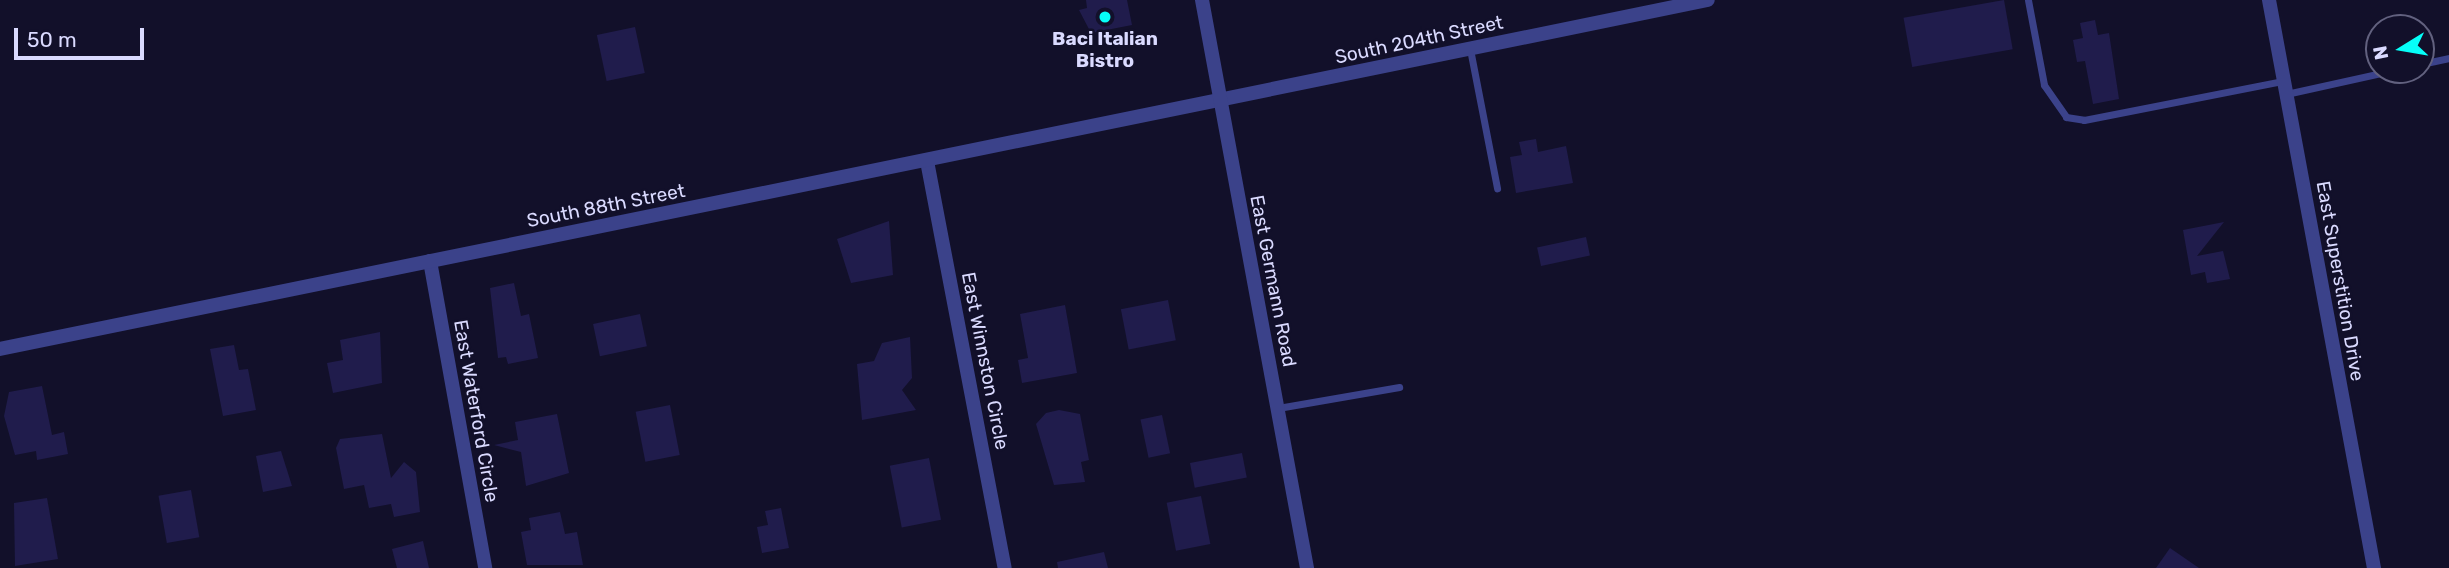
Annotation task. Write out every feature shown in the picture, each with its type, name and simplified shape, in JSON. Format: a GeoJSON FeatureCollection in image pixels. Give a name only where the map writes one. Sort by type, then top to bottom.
{"type":"FeatureCollection","features":[{"type":"Feature","properties":{"kind":"street","name":"East Germann Road"},"geometry":{"type":"LineString","coordinates":[[1202,0],[1307,568]]}},
{"type":"Feature","properties":{"kind":"street","name":"South 204th Street"},"geometry":{"type":"LineString","coordinates":[[1220,100],[1708,0]]}},
{"type":"Feature","properties":{"kind":"street","name":"East Superstition Drive"},"geometry":{"type":"LineString","coordinates":[[2269,0],[2374,568]]}},
{"type":"Feature","properties":{"kind":"street","name":"South 88th Street"},"geometry":{"type":"LineString","coordinates":[[0,349],[1220,100]]}},
{"type":"Feature","properties":{"kind":"street","name":"East Winnston Circle"},"geometry":{"type":"LineString","coordinates":[[927,161],[1005,568]]}},
{"type":"Feature","properties":{"kind":"street","name":"East Waterford Circle"},"geometry":{"type":"LineString","coordinates":[[430,261],[485,568]]}},
{"type":"Feature","properties":{"kind":"lane"},"geometry":{"type":"LineString","coordinates":[[2028,0],[2044,85],[2066,117],[2084,120],[2365,75]]}},
{"type":"Feature","properties":{"kind":"lane"},"geometry":{"type":"LineString","coordinates":[[1469,49],[1497,188]]}},
{"type":"Feature","properties":{"kind":"lane"},"geometry":{"type":"LineString","coordinates":[[1278,408],[1399,387]]}},
{"type":"Feature","properties":{"kind":"building","name":"Baci Italian Bistro"},"geometry":{"type":"Polygon","coordinates":[[[1086,0],[1127,0],[1132,25],[1091,33],[1079,10],[1087,8],[1086,0]]]}},
{"type":"Feature","properties":{"kind":"building"},"geometry":{"type":"Polygon","coordinates":[[[2004,0],[2013,49],[1912,67],[1904,18],[2004,0]]]}},
{"type":"Feature","properties":{"kind":"building"},"geometry":{"type":"Polygon","coordinates":[[[2095,20],[2098,35],[2109,33],[2119,99],[2093,104],[2085,61],[2077,62],[2073,40],[2083,38],[2080,23],[2095,20]]]}},
{"type":"Feature","properties":{"kind":"building"},"geometry":{"type":"Polygon","coordinates":[[[635,27],[645,73],[607,81],[597,35],[635,27]]]}},
{"type":"Feature","properties":{"kind":"building"},"geometry":{"type":"Polygon","coordinates":[[[1536,139],[1538,152],[1566,146],[1573,183],[1516,193],[1510,157],[1522,155],[1519,142],[1536,139]]]}},
{"type":"Feature","properties":{"kind":"building"},"geometry":{"type":"Polygon","coordinates":[[[889,221],[893,275],[851,283],[837,239],[889,221]]]}},
{"type":"Feature","properties":{"kind":"building"},"geometry":{"type":"Polygon","coordinates":[[[2224,222],[2197,256],[2223,251],[2230,279],[2207,283],[2205,272],[2191,275],[2183,230],[2224,222]]]}},
{"type":"Feature","properties":{"kind":"building"},"geometry":{"type":"Polygon","coordinates":[[[1586,237],[1590,256],[1541,266],[1537,247],[1586,237]]]}},
{"type":"Feature","properties":{"kind":"building"},"geometry":{"type":"Polygon","coordinates":[[[514,283],[521,316],[529,314],[538,358],[508,364],[506,357],[498,358],[490,288],[514,283]]]}},
{"type":"Feature","properties":{"kind":"building"},"geometry":{"type":"Polygon","coordinates":[[[1168,300],[1176,340],[1129,349],[1121,309],[1168,300]]]}},
{"type":"Feature","properties":{"kind":"building"},"geometry":{"type":"Polygon","coordinates":[[[1065,305],[1077,373],[1022,383],[1018,360],[1028,358],[1020,314],[1065,305]]]}},
{"type":"Feature","properties":{"kind":"building"},"geometry":{"type":"Polygon","coordinates":[[[640,314],[647,346],[600,356],[593,324],[640,314]]]}},
{"type":"Feature","properties":{"kind":"building"},"geometry":{"type":"Polygon","coordinates":[[[380,332],[382,383],[333,393],[327,363],[343,360],[340,340],[380,332]]]}},
{"type":"Feature","properties":{"kind":"building"},"geometry":{"type":"Polygon","coordinates":[[[910,337],[912,378],[902,390],[916,410],[862,420],[857,364],[874,361],[882,343],[910,337]]]}},
{"type":"Feature","properties":{"kind":"building"},"geometry":{"type":"Polygon","coordinates":[[[234,345],[239,370],[248,369],[256,410],[223,416],[210,349],[234,345]]]}},
{"type":"Feature","properties":{"kind":"building"},"geometry":{"type":"Polygon","coordinates":[[[42,386],[52,435],[64,432],[68,454],[37,460],[36,451],[15,455],[4,416],[9,392],[42,386]]]}},
{"type":"Feature","properties":{"kind":"building"},"geometry":{"type":"Polygon","coordinates":[[[670,405],[680,455],[645,462],[636,412],[670,405]]]}},
{"type":"Feature","properties":{"kind":"building"},"geometry":{"type":"Polygon","coordinates":[[[1059,410],[1080,414],[1089,460],[1081,462],[1085,482],[1054,485],[1036,424],[1046,413],[1059,410]]]}},
{"type":"Feature","properties":{"kind":"building"},"geometry":{"type":"Polygon","coordinates":[[[557,414],[569,473],[526,486],[521,452],[494,445],[518,440],[515,422],[557,414]]]}},
{"type":"Feature","properties":{"kind":"building"},"geometry":{"type":"Polygon","coordinates":[[[1162,415],[1170,453],[1149,458],[1140,420],[1162,415]]]}},
{"type":"Feature","properties":{"kind":"building"},"geometry":{"type":"Polygon","coordinates":[[[382,434],[391,478],[404,462],[416,472],[420,512],[394,517],[391,504],[369,508],[364,485],[344,489],[336,448],[340,439],[382,434]]]}},
{"type":"Feature","properties":{"kind":"building"},"geometry":{"type":"Polygon","coordinates":[[[281,451],[292,486],[263,492],[256,456],[281,451]]]}},
{"type":"Feature","properties":{"kind":"building"},"geometry":{"type":"Polygon","coordinates":[[[1242,453],[1247,478],[1195,488],[1190,463],[1242,453]]]}},
{"type":"Feature","properties":{"kind":"building"},"geometry":{"type":"Polygon","coordinates":[[[929,458],[941,520],[902,527],[890,466],[929,458]]]}},
{"type":"Feature","properties":{"kind":"building"},"geometry":{"type":"Polygon","coordinates":[[[191,490],[199,537],[167,543],[159,496],[191,490]]]}},
{"type":"Feature","properties":{"kind":"building"},"geometry":{"type":"Polygon","coordinates":[[[1201,496],[1210,544],[1176,551],[1167,503],[1201,496]]]}},
{"type":"Feature","properties":{"kind":"building"},"geometry":{"type":"Polygon","coordinates":[[[47,498],[58,559],[15,566],[14,503],[47,498]]]}},
{"type":"Feature","properties":{"kind":"building"},"geometry":{"type":"Polygon","coordinates":[[[781,508],[789,548],[762,553],[757,527],[768,525],[765,511],[781,508]]]}},
{"type":"Feature","properties":{"kind":"building"},"geometry":{"type":"Polygon","coordinates":[[[560,512],[565,534],[577,532],[583,565],[527,565],[521,532],[531,530],[529,518],[560,512]]]}},
{"type":"Feature","properties":{"kind":"building"},"geometry":{"type":"Polygon","coordinates":[[[423,541],[429,568],[397,568],[392,549],[423,541]]]}},
{"type":"Feature","properties":{"kind":"building"},"geometry":{"type":"Polygon","coordinates":[[[2170,548],[2199,568],[2156,568],[2170,548]]]}},
{"type":"Feature","properties":{"kind":"building"},"geometry":{"type":"Polygon","coordinates":[[[1104,552],[1108,568],[1058,568],[1057,562],[1104,552]]]}},
{"type":"Feature","properties":{"kind":"place","name":"Baci Italian Bistro"},"geometry":{"type":"Point","coordinates":[1105,17]}}]}
